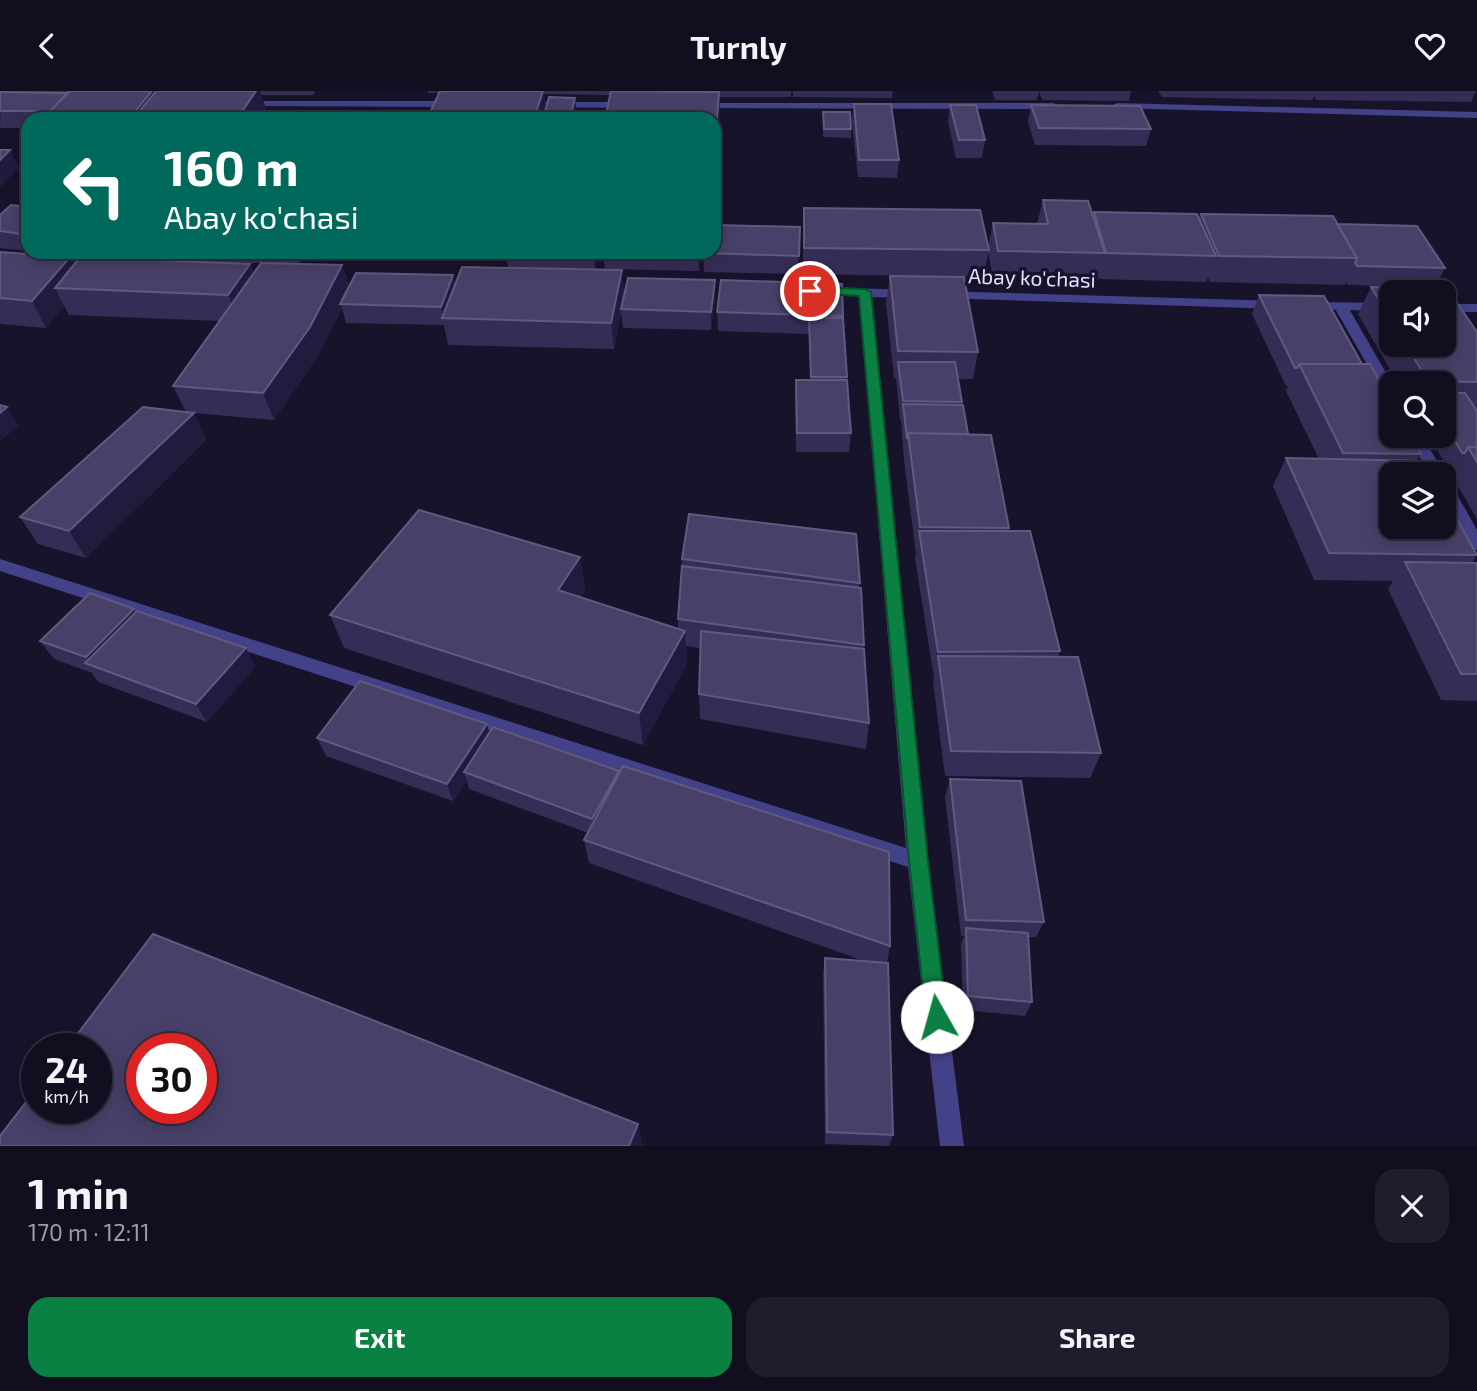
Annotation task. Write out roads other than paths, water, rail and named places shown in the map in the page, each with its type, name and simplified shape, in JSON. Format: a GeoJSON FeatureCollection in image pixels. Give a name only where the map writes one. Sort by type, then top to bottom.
{"type":"FeatureCollection","features":[{"type":"Feature","properties":{"kind":"street"},"geometry":{"type":"LineString","coordinates":[[1147,91],[1154,106]]}},
{"type":"Feature","properties":{"kind":"street"},"geometry":{"type":"LineString","coordinates":[[236,103],[473,104]]}},
{"type":"Feature","properties":{"kind":"street"},"geometry":{"type":"LineString","coordinates":[[515,104],[640,105]]}},
{"type":"Feature","properties":{"kind":"street"},"geometry":{"type":"LineString","coordinates":[[681,105],[1071,106]]}},
{"type":"Feature","properties":{"kind":"street"},"geometry":{"type":"LineString","coordinates":[[1099,106],[1477,115]]}},
{"type":"Feature","properties":{"kind":"street","name":"Abay ko'chasi"},"geometry":{"type":"LineString","coordinates":[[810,291],[1379,307]]}},
{"type":"Feature","properties":{"kind":"street"},"geometry":{"type":"LineString","coordinates":[[865,292],[918,861],[952,1146]]}},
{"type":"Feature","properties":{"kind":"street"},"geometry":{"type":"LineString","coordinates":[[1341,307],[1379,373]]}},
{"type":"Feature","properties":{"kind":"street"},"geometry":{"type":"LineString","coordinates":[[1456,307],[1477,308]]}},
{"type":"Feature","properties":{"kind":"street"},"geometry":{"type":"LineString","coordinates":[[1456,507],[1477,544]]}},
{"type":"Feature","properties":{"kind":"street"},"geometry":{"type":"LineString","coordinates":[[0,565],[918,861]]}}]}
